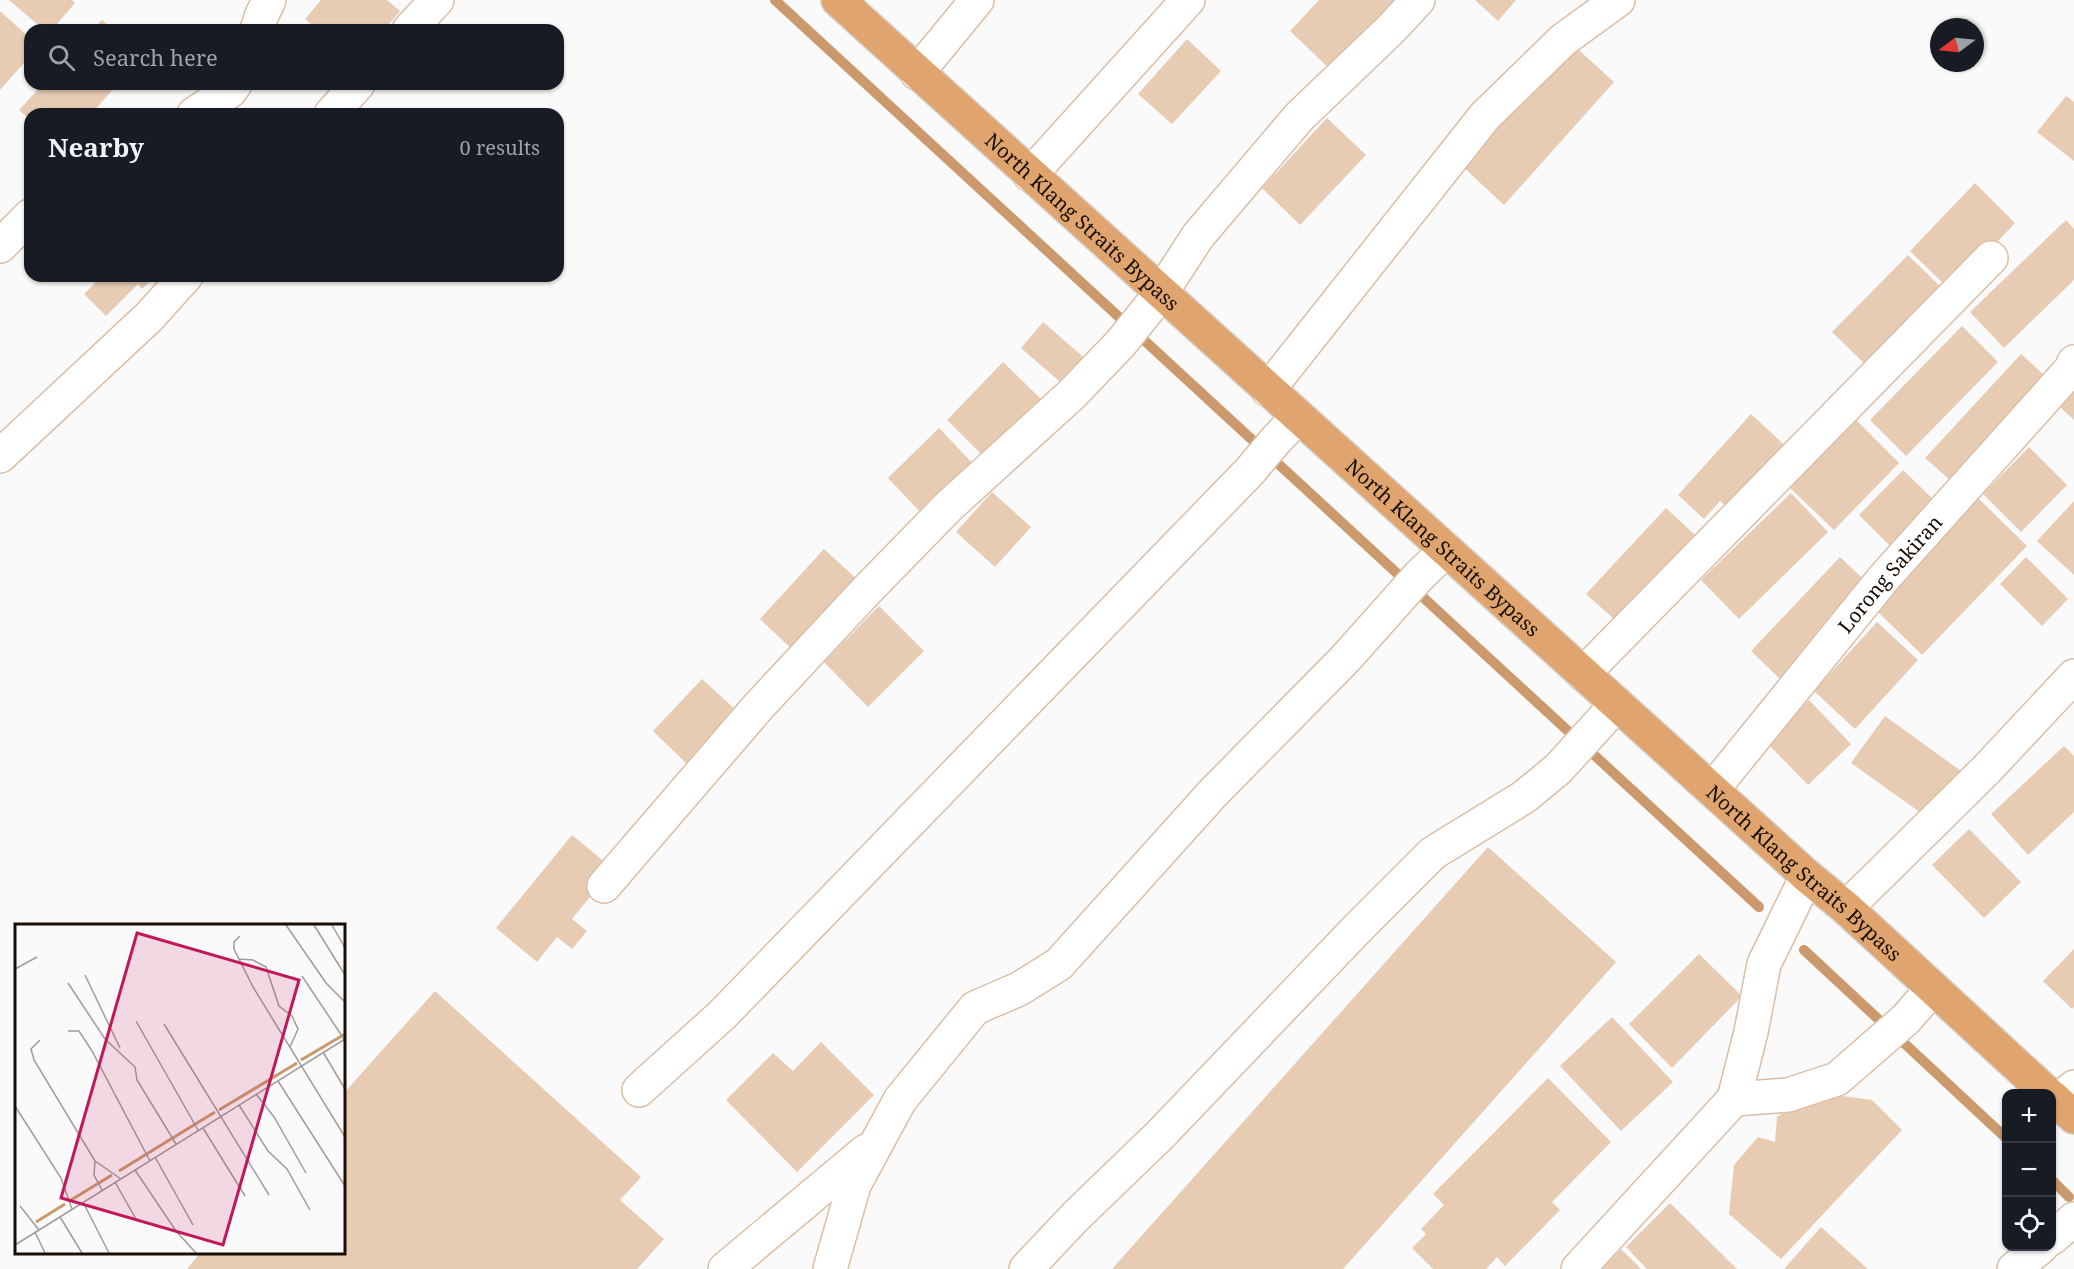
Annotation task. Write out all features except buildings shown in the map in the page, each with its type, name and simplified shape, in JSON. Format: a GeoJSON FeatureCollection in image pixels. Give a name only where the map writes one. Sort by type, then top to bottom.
{"type":"FeatureCollection","features":[{"type":"Feature","properties":{"kind":"highway","name":"North Klang Straits Bypass"},"geometry":{"type":"LineString","coordinates":[[838,0],[1807,876],[1846,908],[1932,989],[2061,1099]]}},
{"type":"Feature","properties":{"kind":"street"},"geometry":{"type":"LineString","coordinates":[[259,24],[269,0]]}},
{"type":"Feature","properties":{"kind":"street"},"geometry":{"type":"LineString","coordinates":[[415,24],[437,0]]}},
{"type":"Feature","properties":{"kind":"street"},"geometry":{"type":"LineString","coordinates":[[917,73],[977,0]]}},
{"type":"Feature","properties":{"kind":"street"},"geometry":{"type":"LineString","coordinates":[[1030,175],[1188,0]]}},
{"type":"Feature","properties":{"kind":"street"},"geometry":{"type":"LineString","coordinates":[[604,886],[758,706],[867,590],[949,506],[1071,395],[1129,333],[1161,293],[1198,236],[1299,117],[1418,0]]}},
{"type":"Feature","properties":{"kind":"street"},"geometry":{"type":"LineString","coordinates":[[1268,390],[1485,116],[1563,40],[1618,0]]}},
{"type":"Feature","properties":{"kind":"street"},"geometry":{"type":"LineString","coordinates":[[203,108],[231,90]]}},
{"type":"Feature","properties":{"kind":"street"},"geometry":{"type":"LineString","coordinates":[[336,108],[353,90]]}},
{"type":"Feature","properties":{"kind":"street"},"geometry":{"type":"LineString","coordinates":[[0,246],[24,222]]}},
{"type":"Feature","properties":{"kind":"street"},"geometry":{"type":"LineString","coordinates":[[1583,674],[1991,258]]}},
{"type":"Feature","properties":{"kind":"street"},"geometry":{"type":"LineString","coordinates":[[0,456],[149,317],[181,282]]}},
{"type":"Feature","properties":{"kind":"street","name":"Lorong Sakiran"},"geometry":{"type":"LineString","coordinates":[[1712,790],[1883,579],[2072,368],[2074,362]]}},
{"type":"Feature","properties":{"kind":"street"},"geometry":{"type":"LineString","coordinates":[[639,1090],[722,1015],[1250,471],[1299,417]]}},
{"type":"Feature","properties":{"kind":"street"},"geometry":{"type":"LineString","coordinates":[[830,1269],[854,1185],[900,1100],[975,1008],[1019,988],[1059,964],[1213,794],[1346,658],[1419,576],[1446,550]]}},
{"type":"Feature","properties":{"kind":"street"},"geometry":{"type":"LineString","coordinates":[[1846,908],[1986,770],[2074,676]]}},
{"type":"Feature","properties":{"kind":"street"},"geometry":{"type":"LineString","coordinates":[[1026,1269],[1076,1216],[1160,1135],[1357,928],[1433,853],[1524,797],[1587,739],[1617,704]]}},
{"type":"Feature","properties":{"kind":"street"},"geometry":{"type":"LineString","coordinates":[[1578,1269],[1734,1099],[1752,1032],[1764,964],[1807,876]]}},
{"type":"Feature","properties":{"kind":"street"},"geometry":{"type":"LineString","coordinates":[[1734,1099],[1788,1095],[1837,1079],[1898,1027],[1932,989]]}},
{"type":"Feature","properties":{"kind":"street"},"geometry":{"type":"LineString","coordinates":[[726,1269],[878,1140]]}},
{"type":"Feature","properties":{"kind":"street"},"geometry":{"type":"LineString","coordinates":[[2056,1235],[2074,1219]]}},
{"type":"Feature","properties":{"kind":"street"},"geometry":{"type":"LineString","coordinates":[[2014,1269],[2036,1251]]}},
{"type":"Feature","properties":{"kind":"waterway"},"geometry":{"type":"LineString","coordinates":[[775,0],[1759,907]]}},
{"type":"Feature","properties":{"kind":"waterway"},"geometry":{"type":"LineString","coordinates":[[1804,950],[2002,1134]]}},
{"type":"Feature","properties":{"kind":"waterway"},"geometry":{"type":"LineString","coordinates":[[2056,1184],[2069,1197]]}}]}
